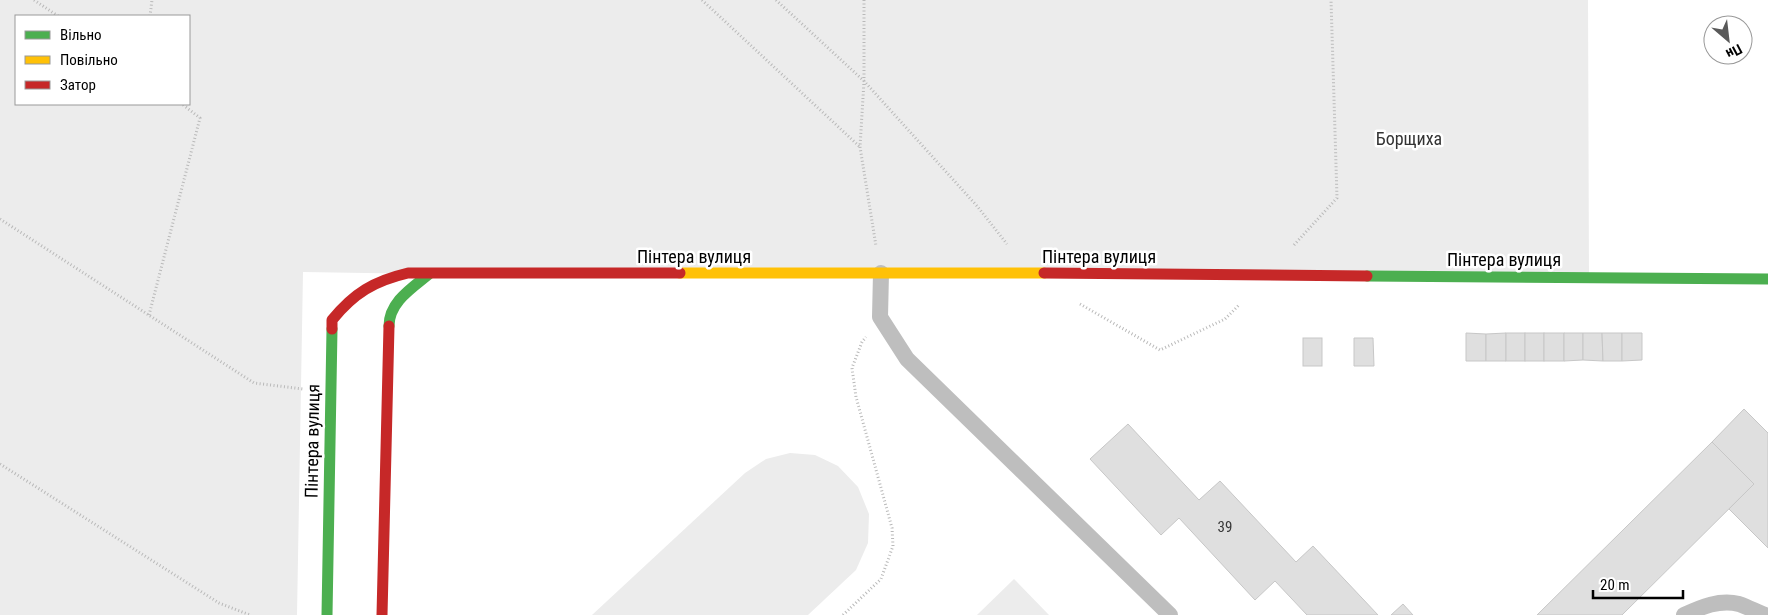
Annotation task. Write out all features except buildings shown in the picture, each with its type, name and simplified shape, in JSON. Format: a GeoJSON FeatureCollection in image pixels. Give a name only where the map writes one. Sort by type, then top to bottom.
{"type":"FeatureCollection","features":[{"type":"Feature","properties":{"kind":"street","name":"Пінтера вулиця"},"geometry":{"type":"LineString","coordinates":[[327,615],[332,320],[344,305],[384,279],[408,274],[1030,273],[1768,279]]}},
{"type":"Feature","properties":{"kind":"street"},"geometry":{"type":"LineString","coordinates":[[382,615],[389,318],[399,299],[429,274]]}},
{"type":"Feature","properties":{"kind":"lane"},"geometry":{"type":"LineString","coordinates":[[881,273],[880,317],[907,359],[1170,615]]}},
{"type":"Feature","properties":{"kind":"lane"},"geometry":{"type":"LineString","coordinates":[[1684,615],[1704,611],[1720,603],[1738,604],[1766,615]]}},
{"type":"Feature","properties":{"kind":"path"},"geometry":{"type":"LineString","coordinates":[[34,0],[56,15]]}},
{"type":"Feature","properties":{"kind":"path"},"geometry":{"type":"LineString","coordinates":[[150,15],[152,0]]}},
{"type":"Feature","properties":{"kind":"path"},"geometry":{"type":"LineString","coordinates":[[702,0],[860,148]]}},
{"type":"Feature","properties":{"kind":"path"},"geometry":{"type":"LineString","coordinates":[[776,0],[864,81],[977,206],[1030,273]]}},
{"type":"Feature","properties":{"kind":"path"},"geometry":{"type":"LineString","coordinates":[[864,0],[864,81],[860,148],[881,273]]}},
{"type":"Feature","properties":{"kind":"path"},"geometry":{"type":"LineString","coordinates":[[1293,247],[1337,198],[1331,0]]}},
{"type":"Feature","properties":{"kind":"path"},"geometry":{"type":"LineString","coordinates":[[149,315],[200,118],[183,105]]}},
{"type":"Feature","properties":{"kind":"path"},"geometry":{"type":"LineString","coordinates":[[0,219],[254,383],[331,392]]}},
{"type":"Feature","properties":{"kind":"path"},"geometry":{"type":"LineString","coordinates":[[1072,299],[1160,350],[1225,319],[1267,275]]}},
{"type":"Feature","properties":{"kind":"path"},"geometry":{"type":"LineString","coordinates":[[844,615],[881,579],[893,546],[892,528],[856,397],[852,368],[862,342],[880,317]]}},
{"type":"Feature","properties":{"kind":"path"},"geometry":{"type":"LineString","coordinates":[[0,464],[219,603],[250,615]]}},
{"type":"Feature","properties":{"kind":"green space","name":"Борщиха"},"geometry":{"type":"Polygon","coordinates":[[[0,0],[1588,0],[1589,278],[303,272],[297,615],[0,615],[0,0]]]}},
{"type":"Feature","properties":{"kind":"green space"},"geometry":{"type":"Polygon","coordinates":[[[790,453],[815,455],[838,466],[858,487],[869,514],[868,543],[856,570],[808,615],[592,615],[745,473],[766,459],[790,453]]]}},
{"type":"Feature","properties":{"kind":"green space"},"geometry":{"type":"Polygon","coordinates":[[[1014,579],[1049,615],[977,615],[1014,579]]]}},
{"type":"Feature","properties":{"kind":"traffic: fast"},"geometry":{"type":"LineString","coordinates":[[389,326],[390,317],[397,303],[409,290],[429,274]]}},
{"type":"Feature","properties":{"kind":"traffic: fast"},"geometry":{"type":"LineString","coordinates":[[1367,276],[1768,279]]}},
{"type":"Feature","properties":{"kind":"traffic: fast"},"geometry":{"type":"LineString","coordinates":[[327,615],[332,329]]}},
{"type":"Feature","properties":{"kind":"traffic: slow"},"geometry":{"type":"LineString","coordinates":[[680,273],[1044,273]]}},
{"type":"Feature","properties":{"kind":"traffic: jam"},"geometry":{"type":"LineString","coordinates":[[332,329],[332,320],[357,295],[375,284],[408,273],[680,273]]}},
{"type":"Feature","properties":{"kind":"traffic: jam"},"geometry":{"type":"LineString","coordinates":[[1044,273],[1367,276]]}},
{"type":"Feature","properties":{"kind":"traffic: jam"},"geometry":{"type":"LineString","coordinates":[[382,615],[389,326]]}}]}
